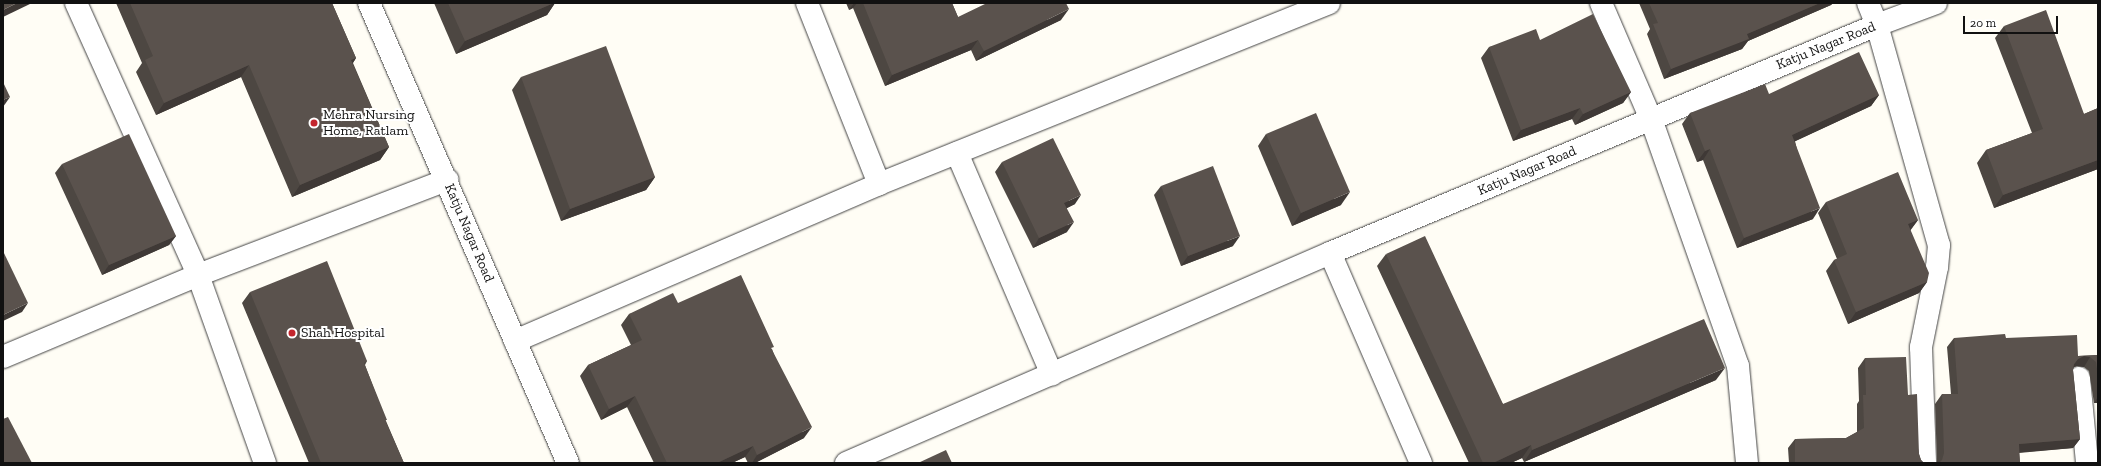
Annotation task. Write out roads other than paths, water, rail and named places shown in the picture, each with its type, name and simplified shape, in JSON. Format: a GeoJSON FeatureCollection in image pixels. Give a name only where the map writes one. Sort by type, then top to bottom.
{"type":"FeatureCollection","features":[{"type":"Feature","properties":{"kind":"street"},"geometry":{"type":"LineString","coordinates":[[76,3],[198,275],[265,463]]}},
{"type":"Feature","properties":{"kind":"street","name":"Katju Nagar Road"},"geometry":{"type":"LineString","coordinates":[[369,3],[447,180],[568,463]]}},
{"type":"Feature","properties":{"kind":"street"},"geometry":{"type":"LineString","coordinates":[[806,3],[879,184]]}},
{"type":"Feature","properties":{"kind":"street"},"geometry":{"type":"LineString","coordinates":[[515,341],[879,184],[1329,3]]}},
{"type":"Feature","properties":{"kind":"street"},"geometry":{"type":"LineString","coordinates":[[1601,3],[1651,119],[1738,366],[1747,463]]}},
{"type":"Feature","properties":{"kind":"street"},"geometry":{"type":"LineString","coordinates":[[1868,3],[1877,25],[1939,245],[1937,267],[1921,347],[1925,463]]}},
{"type":"Feature","properties":{"kind":"street","name":"Katju Nagar Road"},"geometry":{"type":"LineString","coordinates":[[846,463],[1052,375],[1330,253],[1877,25],[1936,3]]}},
{"type":"Feature","properties":{"kind":"street"},"geometry":{"type":"LineString","coordinates":[[957,153],[1052,375]]}},
{"type":"Feature","properties":{"kind":"street"},"geometry":{"type":"LineString","coordinates":[[3,357],[198,275],[447,180]]}},
{"type":"Feature","properties":{"kind":"street"},"geometry":{"type":"LineString","coordinates":[[1330,253],[1421,463]]}},
{"type":"Feature","properties":{"kind":"street"},"geometry":{"type":"LineString","coordinates":[[2079,378],[2087,463]]}},
{"type":"Feature","properties":{"kind":"place","name":"Mehra Nursing Home, Ratlam"},"geometry":{"type":"Point","coordinates":[314,123]}},
{"type":"Feature","properties":{"kind":"place","name":"Shah Hospital"},"geometry":{"type":"Point","coordinates":[292,333]}}]}
